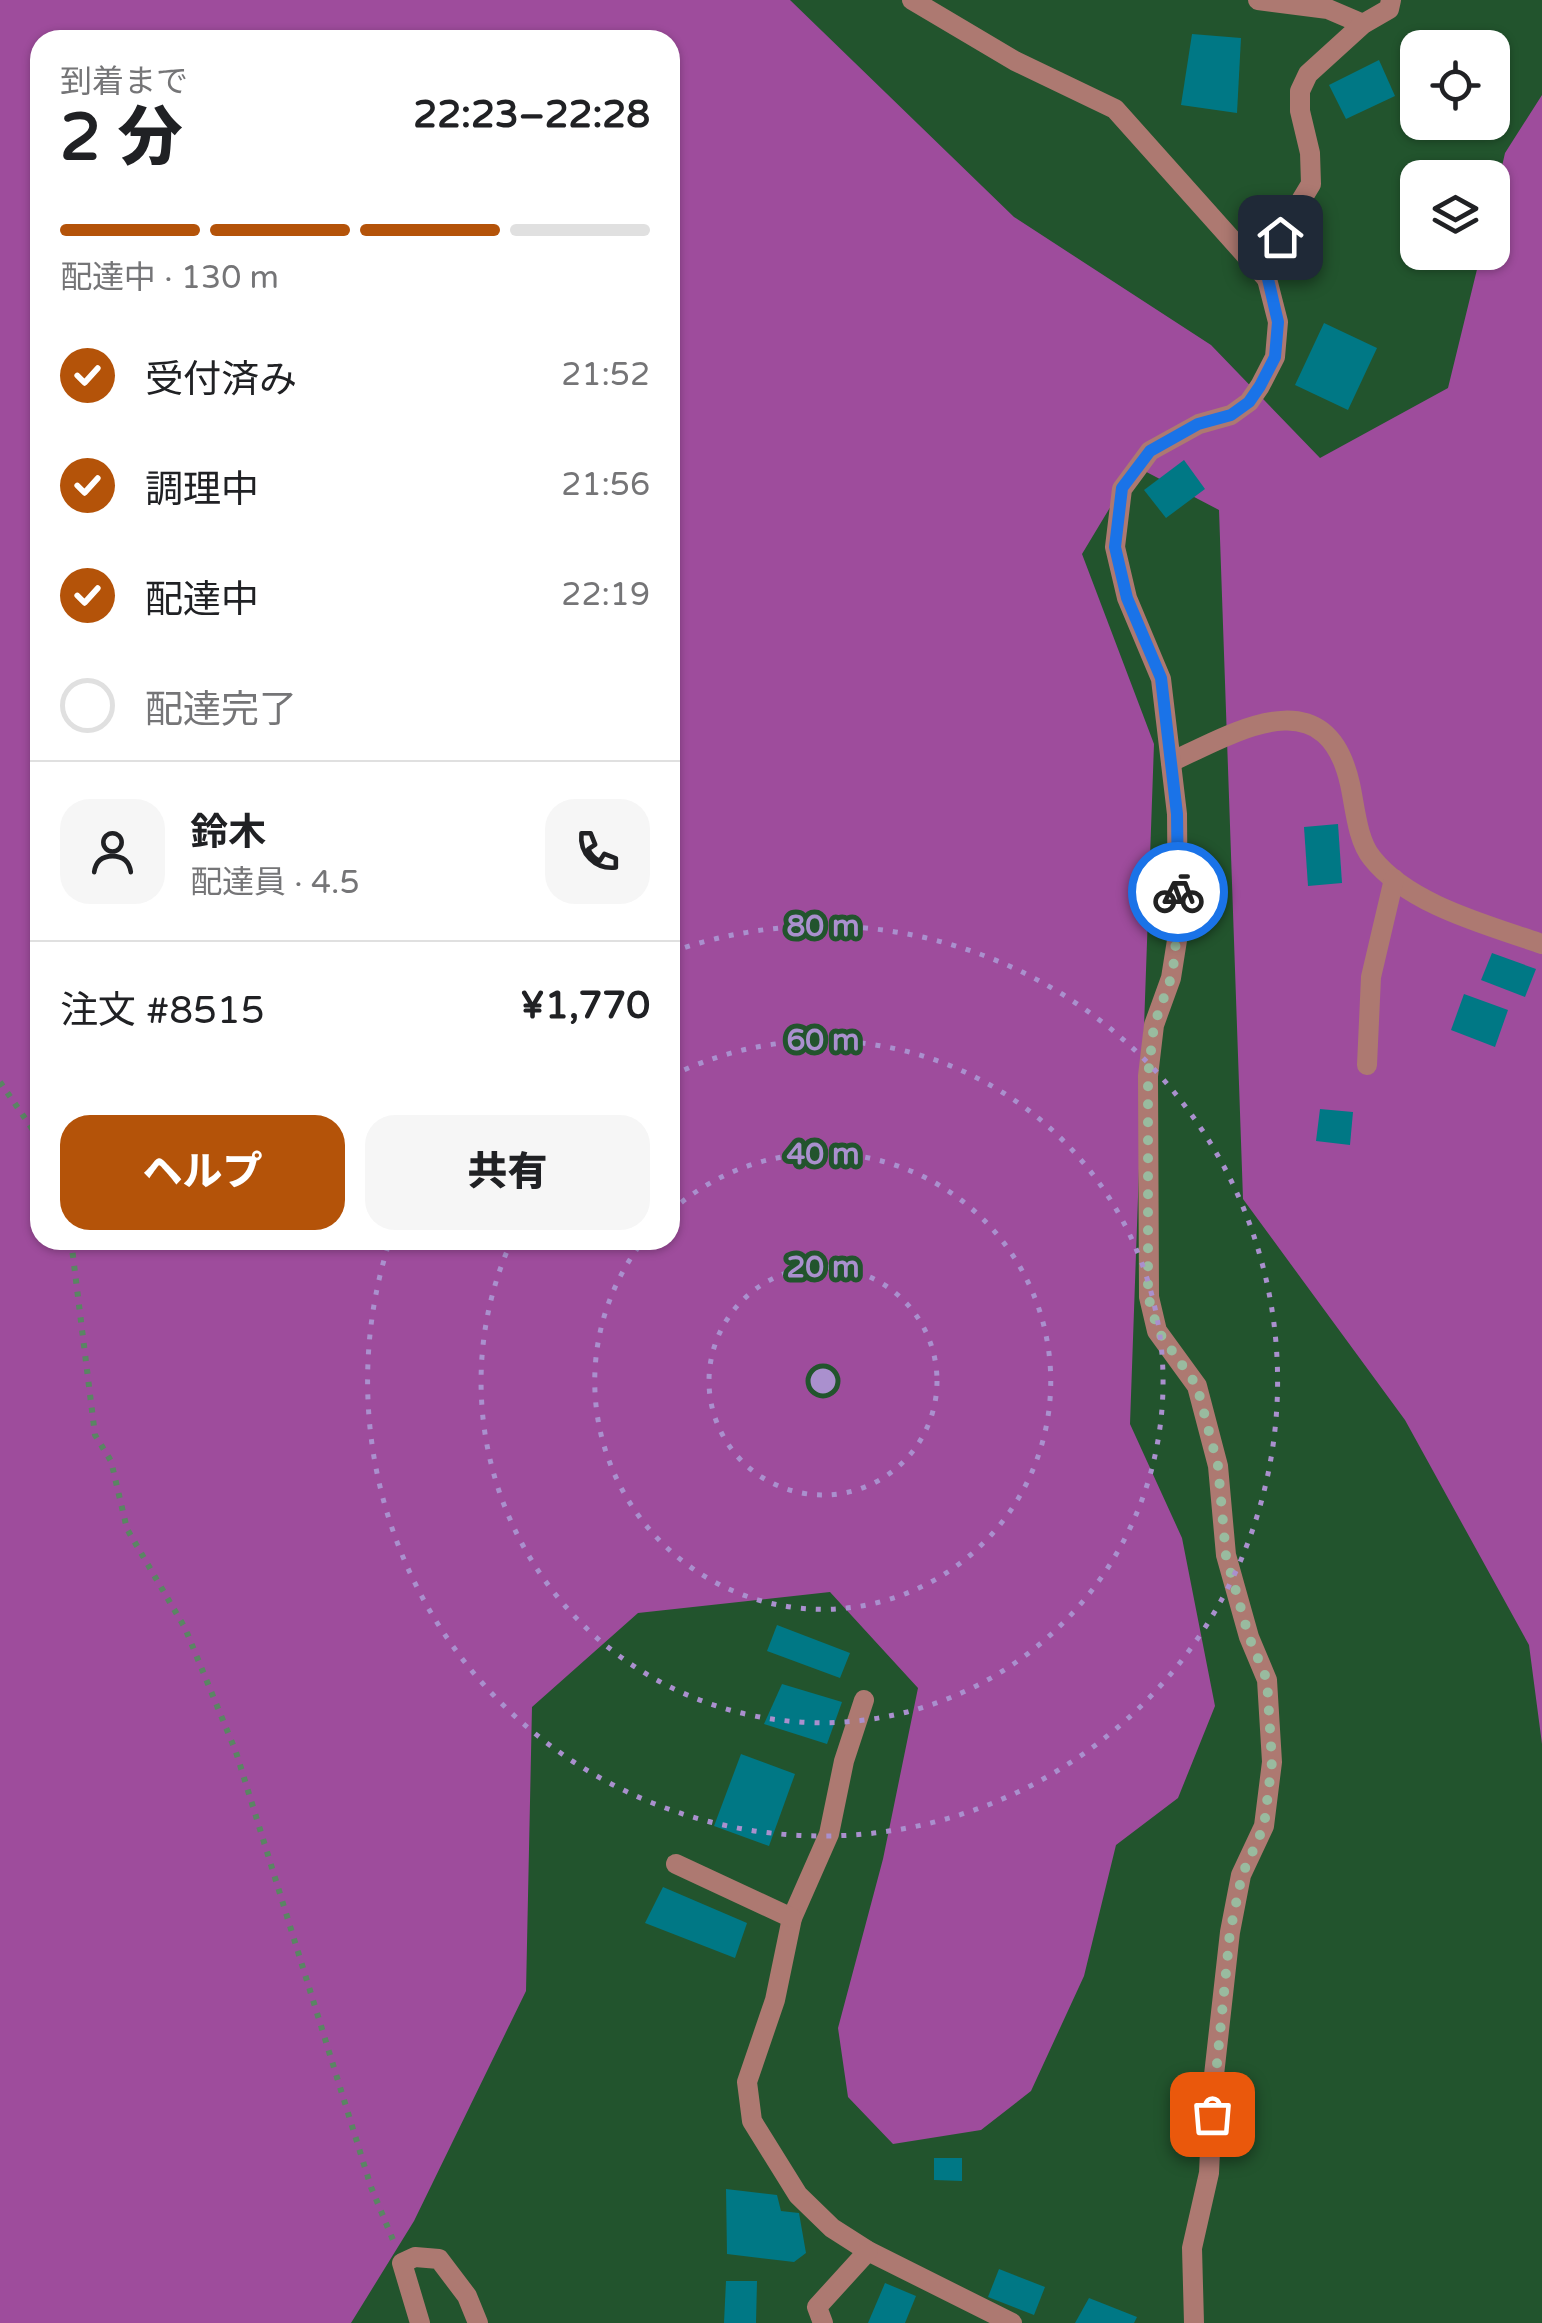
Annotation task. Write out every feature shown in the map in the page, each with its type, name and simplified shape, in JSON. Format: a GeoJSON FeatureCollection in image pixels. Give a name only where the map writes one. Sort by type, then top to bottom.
{"type":"FeatureCollection","features":[{"type":"Feature","properties":{"kind":"street"},"geometry":{"type":"LineString","coordinates":[[912,0],[1014,61],[1115,108],[1268,279],[1278,322],[1275,357],[1249,402],[1231,415],[1198,424],[1150,451],[1122,488],[1115,547],[1127,598],[1161,678],[1177,814],[1178,934],[1171,978],[1154,1025],[1148,1076],[1148,1296],[1158,1331],[1197,1386],[1218,1466],[1226,1556],[1249,1637],[1267,1680],[1272,1762],[1264,1826],[1242,1875],[1230,1932],[1213,2084],[1208,2174],[1192,2248],[1194,2323]]}},
{"type":"Feature","properties":{"kind":"street"},"geometry":{"type":"LineString","coordinates":[[1258,0],[1328,9],[1364,24]]}},
{"type":"Feature","properties":{"kind":"street"},"geometry":{"type":"LineString","coordinates":[[1268,279],[1280,237],[1311,184],[1300,91],[1308,74],[1364,24],[1389,10],[1391,0]]}},
{"type":"Feature","properties":{"kind":"street"},"geometry":{"type":"LineString","coordinates":[[1171,762],[1242,728],[1297,718],[1319,727],[1333,742],[1348,774],[1370,856],[1405,888],[1466,917],[1542,944]]}},
{"type":"Feature","properties":{"kind":"street"},"geometry":{"type":"LineString","coordinates":[[1366,1065],[1371,976],[1394,879]]}},
{"type":"Feature","properties":{"kind":"street"},"geometry":{"type":"LineString","coordinates":[[864,1700],[844,1761],[829,1834],[792,1918],[774,2000],[748,2082],[752,2121],[798,2195],[832,2228],[868,2251],[1012,2323]]}},
{"type":"Feature","properties":{"kind":"street"},"geometry":{"type":"LineString","coordinates":[[676,1864],[792,1918]]}},
{"type":"Feature","properties":{"kind":"street"},"geometry":{"type":"LineString","coordinates":[[823,2323],[817,2307],[868,2251]]}},
{"type":"Feature","properties":{"kind":"street"},"geometry":{"type":"LineString","coordinates":[[420,2323],[402,2263],[415,2257],[439,2258],[468,2296],[478,2323]]}},
{"type":"Feature","properties":{"kind":"path"},"geometry":{"type":"LineString","coordinates":[[0,1082],[30,1126]]}},
{"type":"Feature","properties":{"kind":"path"},"geometry":{"type":"LineString","coordinates":[[72,1250],[95,1436],[111,1461],[128,1529],[185,1628],[236,1752],[372,2187],[402,2263]]}},
{"type":"Feature","properties":{"kind":"shaded area"},"geometry":{"type":"Polygon","coordinates":[[[0,0],[790,0],[1014,217],[1211,345],[1320,458],[1448,388],[1477,270],[1510,270],[1510,160],[1503,160],[1542,95],[1542,1744],[1529,1645],[1405,1420],[1243,1199],[1219,510],[1135,466],[1082,554],[1154,744],[1130,1424],[1182,1538],[1215,1706],[1178,1798],[1116,1845],[1084,1976],[1031,2091],[981,2130],[893,2144],[848,2097],[838,2028],[883,1859],[918,1688],[830,1592],[638,1613],[532,1707],[526,1991],[414,2221],[351,2323],[0,2323],[0,0]]]}},
{"type":"Feature","properties":{"kind":"building"},"geometry":{"type":"Polygon","coordinates":[[[1192,34],[1241,38],[1237,113],[1181,105],[1192,34]]]}},
{"type":"Feature","properties":{"kind":"building"},"geometry":{"type":"Polygon","coordinates":[[[1379,60],[1395,96],[1346,119],[1329,85],[1379,60]]]}},
{"type":"Feature","properties":{"kind":"building"},"geometry":{"type":"Polygon","coordinates":[[[1324,323],[1377,348],[1348,410],[1295,385],[1324,323]]]}},
{"type":"Feature","properties":{"kind":"building"},"geometry":{"type":"Polygon","coordinates":[[[1184,460],[1205,489],[1166,518],[1144,490],[1184,460]]]}},
{"type":"Feature","properties":{"kind":"building"},"geometry":{"type":"Polygon","coordinates":[[[1338,824],[1342,883],[1308,886],[1304,827],[1338,824]]]}},
{"type":"Feature","properties":{"kind":"building"},"geometry":{"type":"Polygon","coordinates":[[[1492,953],[1536,969],[1525,997],[1481,980],[1492,953]]]}},
{"type":"Feature","properties":{"kind":"building"},"geometry":{"type":"Polygon","coordinates":[[[1464,994],[1508,1010],[1495,1047],[1451,1030],[1464,994]]]}},
{"type":"Feature","properties":{"kind":"building"},"geometry":{"type":"Polygon","coordinates":[[[1320,1109],[1353,1112],[1350,1145],[1316,1141],[1320,1109]]]}},
{"type":"Feature","properties":{"kind":"building"},"geometry":{"type":"Polygon","coordinates":[[[777,1625],[850,1653],[840,1678],[767,1651],[777,1625]]]}},
{"type":"Feature","properties":{"kind":"building"},"geometry":{"type":"Polygon","coordinates":[[[782,1684],[842,1702],[827,1744],[764,1724],[782,1684]]]}},
{"type":"Feature","properties":{"kind":"building"},"geometry":{"type":"Polygon","coordinates":[[[741,1754],[795,1774],[769,1846],[714,1826],[741,1754]]]}},
{"type":"Feature","properties":{"kind":"building"},"geometry":{"type":"Polygon","coordinates":[[[663,1887],[747,1923],[735,1958],[645,1923],[663,1887]]]}},
{"type":"Feature","properties":{"kind":"building"},"geometry":{"type":"Polygon","coordinates":[[[934,2158],[962,2158],[962,2181],[934,2180],[934,2158]]]}},
{"type":"Feature","properties":{"kind":"building"},"geometry":{"type":"Polygon","coordinates":[[[726,2189],[777,2195],[781,2211],[799,2213],[806,2253],[794,2262],[727,2254],[726,2189]]]}},
{"type":"Feature","properties":{"kind":"building"},"geometry":{"type":"Polygon","coordinates":[[[999,2269],[1045,2287],[1034,2315],[988,2297],[999,2269]]]}},
{"type":"Feature","properties":{"kind":"building"},"geometry":{"type":"Polygon","coordinates":[[[726,2281],[757,2281],[756,2323],[724,2323],[726,2281]]]}},
{"type":"Feature","properties":{"kind":"building"},"geometry":{"type":"Polygon","coordinates":[[[885,2283],[916,2296],[905,2323],[868,2323],[885,2283]]]}},
{"type":"Feature","properties":{"kind":"building"},"geometry":{"type":"Polygon","coordinates":[[[1089,2298],[1137,2317],[1134,2323],[1075,2323],[1089,2298]]]}},
{"type":"Feature","properties":{"kind":"way so far"},"geometry":{"type":"LineString","coordinates":[[1178,892],[1175,956],[1154,1025],[1148,1076],[1148,1296],[1158,1331],[1197,1386],[1218,1466],[1226,1556],[1249,1637],[1267,1680],[1272,1762],[1264,1826],[1242,1875],[1230,1932],[1212,2114]]}},
{"type":"Feature","properties":{"kind":"route"},"geometry":{"type":"LineString","coordinates":[[1178,892],[1177,814],[1161,678],[1127,598],[1115,547],[1122,488],[1150,451],[1198,424],[1231,415],[1249,402],[1260,386],[1275,357],[1278,322],[1268,279],[1280,237]]}}]}
